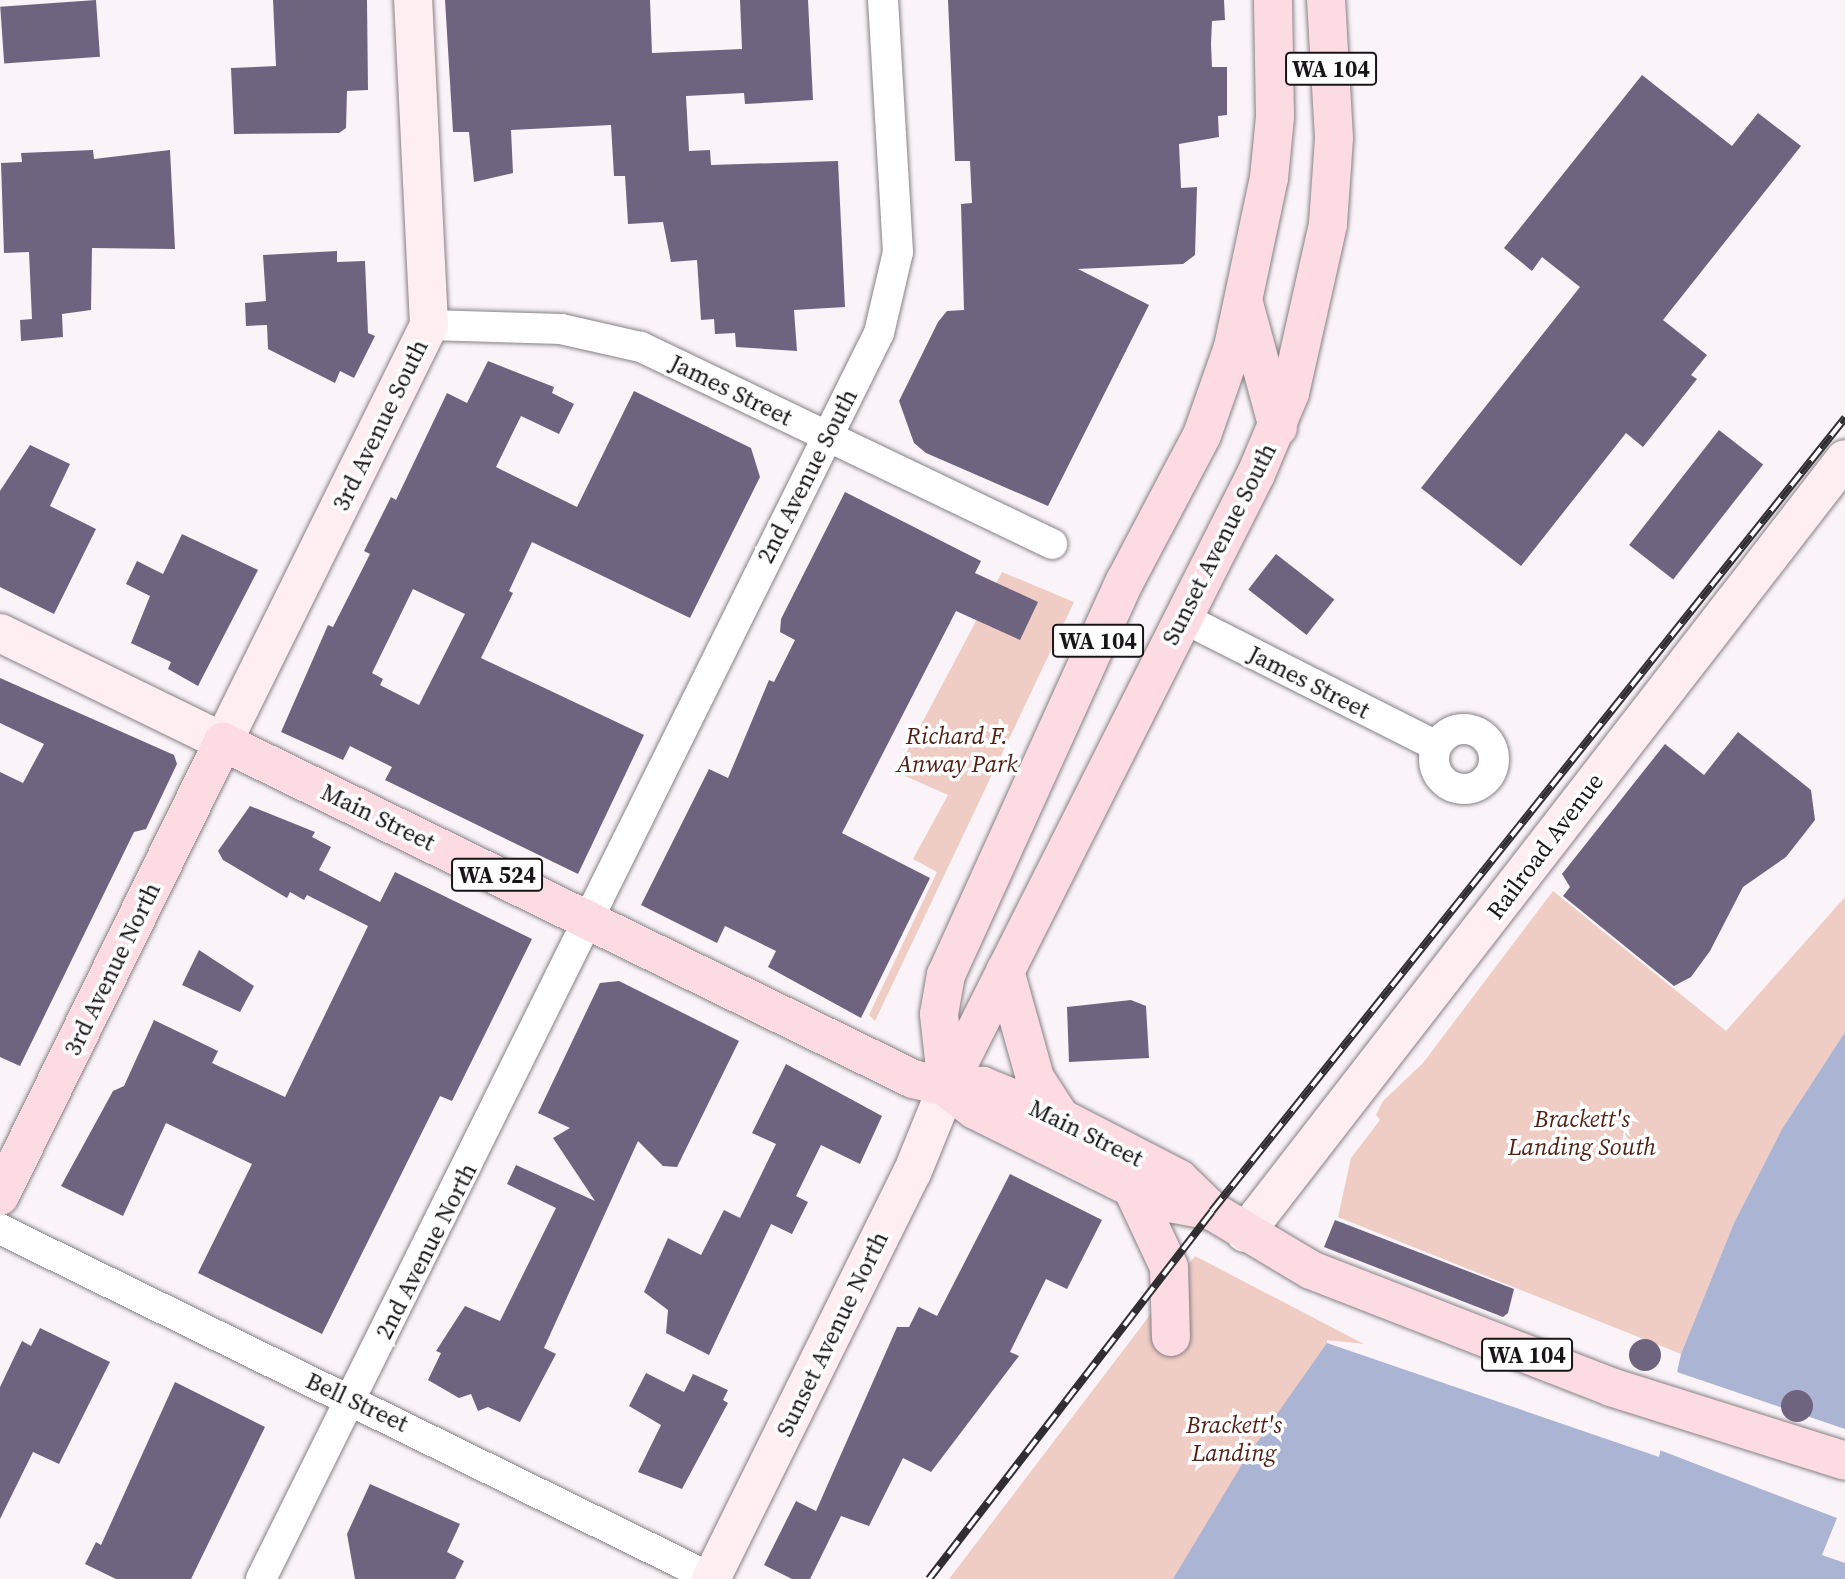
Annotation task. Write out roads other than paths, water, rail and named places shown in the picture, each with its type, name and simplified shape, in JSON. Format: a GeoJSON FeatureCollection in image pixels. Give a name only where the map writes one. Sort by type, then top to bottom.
{"type":"FeatureCollection","features":[{"type":"Feature","properties":{"kind":"main road","name":"WA 104"},"geometry":{"type":"LineString","coordinates":[[947,1087],[939,1014],[946,975],[1125,581],[1202,435],[1245,305],[1275,117],[1273,0]]}},
{"type":"Feature","properties":{"kind":"main road","name":"Sunset Avenue South"},"geometry":{"type":"LineString","coordinates":[[947,1087],[1278,428],[1311,319],[1328,224],[1334,138],[1326,0]]}},
{"type":"Feature","properties":{"kind":"main road"},"geometry":{"type":"LineString","coordinates":[[1245,305],[1278,428]]}},
{"type":"Feature","properties":{"kind":"main road","name":"Main Street"},"geometry":{"type":"LineString","coordinates":[[223,742],[913,1079],[947,1087],[983,1086],[1061,1118],[1180,1180],[1212,1211],[1257,1240]]}},
{"type":"Feature","properties":{"kind":"main road","name":"3rd Avenue North"},"geometry":{"type":"LineString","coordinates":[[0,1196],[223,742]]}},
{"type":"Feature","properties":{"kind":"main road","name":"WA 104"},"geometry":{"type":"LineString","coordinates":[[1005,971],[1035,1078],[1061,1118]]}},
{"type":"Feature","properties":{"kind":"main road","name":"Main Street"},"geometry":{"type":"LineString","coordinates":[[947,1087],[975,1110],[1132,1188],[1212,1211]]}},
{"type":"Feature","properties":{"kind":"main road"},"geometry":{"type":"LineString","coordinates":[[1132,1188],[1169,1267],[1171,1337]]}},
{"type":"Feature","properties":{"kind":"main road","name":"WA 104"},"geometry":{"type":"LineString","coordinates":[[1257,1240],[1611,1387],[1845,1461]]}},
{"type":"Feature","properties":{"kind":"street","name":"3rd Avenue South"},"geometry":{"type":"LineString","coordinates":[[223,742],[429,325],[413,0]]}},
{"type":"Feature","properties":{"kind":"street","name":"2nd Avenue South"},"geometry":{"type":"LineString","coordinates":[[591,922],[825,437],[879,333],[898,252],[883,0]]}},
{"type":"Feature","properties":{"kind":"street","name":"James Street"},"geometry":{"type":"LineString","coordinates":[[429,325],[561,330],[641,347],[1052,544]]}},
{"type":"Feature","properties":{"kind":"street","name":"Railroad Avenue"},"geometry":{"type":"LineString","coordinates":[[1257,1240],[1845,458]]}},
{"type":"Feature","properties":{"kind":"street","name":"James Street"},"geometry":{"type":"LineString","coordinates":[[1181,617],[1436,747]]}},
{"type":"Feature","properties":{"kind":"street","name":"Main Street"},"geometry":{"type":"LineString","coordinates":[[0,633],[223,742]]}},
{"type":"Feature","properties":{"kind":"street","name":"2nd Avenue North"},"geometry":{"type":"LineString","coordinates":[[261,1579],[591,922]]}},
{"type":"Feature","properties":{"kind":"street","name":"Sunset Avenue North"},"geometry":{"type":"LineString","coordinates":[[711,1579],[912,1173],[947,1087]]}},
{"type":"Feature","properties":{"kind":"street","name":"Bell Street"},"geometry":{"type":"LineString","coordinates":[[0,1229],[352,1399],[711,1579]]}},
{"type":"Feature","properties":{"kind":"water"},"geometry":{"type":"Polygon","coordinates":[[[1845,1032],[1845,1579],[1173,1579],[1244,1461],[1327,1343],[1363,1347],[1659,1457],[1681,1354],[1734,1223],[1782,1129],[1845,1032]]]}},
{"type":"Feature","properties":{"kind":"railway"},"geometry":{"type":"LineString","coordinates":[[929,1579],[1212,1211],[1845,418]]}},
{"type":"Feature","properties":{"kind":"park label","name":"Richard F. Anway Park"},"geometry":{"type":"Point","coordinates":[957,750]}},
{"type":"Feature","properties":{"kind":"park label","name":"Brackett's Landing South"},"geometry":{"type":"Point","coordinates":[1582,1133]}},
{"type":"Feature","properties":{"kind":"park label","name":"Brackett's Landing"},"geometry":{"type":"Point","coordinates":[1234,1439]}}]}
